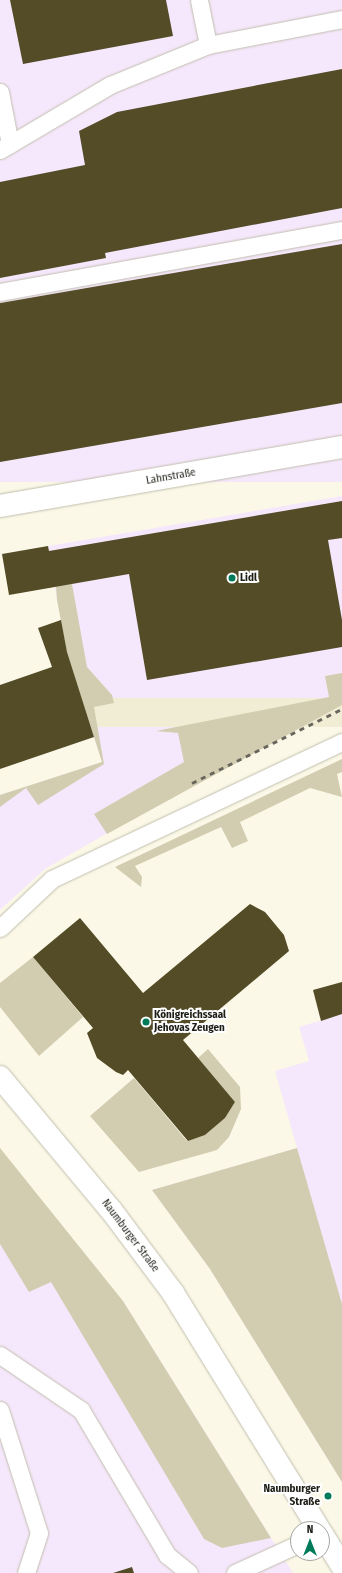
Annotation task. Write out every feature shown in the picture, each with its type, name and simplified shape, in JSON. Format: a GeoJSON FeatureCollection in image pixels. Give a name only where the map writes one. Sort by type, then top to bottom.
{"type":"FeatureCollection","features":[{"type":"Feature","properties":{"kind":"street","name":"Lahnstraße"},"geometry":{"type":"LineString","coordinates":[[0,506],[342,447]]}},
{"type":"Feature","properties":{"kind":"street","name":"Naumburger Straße"},"geometry":{"type":"LineString","coordinates":[[0,1078],[111,1210],[168,1287],[314,1521]]}},
{"type":"Feature","properties":{"kind":"street"},"geometry":{"type":"LineString","coordinates":[[330,1547],[342,1566]]}},
{"type":"Feature","properties":{"kind":"lane"},"geometry":{"type":"LineString","coordinates":[[199,0],[208,45]]}},
{"type":"Feature","properties":{"kind":"lane"},"geometry":{"type":"LineString","coordinates":[[0,92],[5,147],[110,85],[208,45],[342,19]]}},
{"type":"Feature","properties":{"kind":"lane"},"geometry":{"type":"LineString","coordinates":[[0,292],[342,230]]}},
{"type":"Feature","properties":{"kind":"lane"},"geometry":{"type":"LineString","coordinates":[[0,928],[52,879],[342,742]]}},
{"type":"Feature","properties":{"kind":"lane"},"geometry":{"type":"LineString","coordinates":[[0,1355],[81,1410],[167,1555],[189,1573]]}},
{"type":"Feature","properties":{"kind":"lane"},"geometry":{"type":"LineString","coordinates":[[0,1410],[39,1533],[26,1573]]}},
{"type":"Feature","properties":{"kind":"lane"},"geometry":{"type":"LineString","coordinates":[[235,1573],[290,1548]]}},
{"type":"Feature","properties":{"kind":"shaded area"},"geometry":{"type":"Polygon","coordinates":[[[0,0],[342,0],[342,482],[0,482],[0,0]]]}},
{"type":"Feature","properties":{"kind":"shaded area"},"geometry":{"type":"Polygon","coordinates":[[[342,496],[342,698],[45,869],[0,910],[0,795],[102,762],[84,705],[57,600],[48,546],[342,496]]]}},
{"type":"Feature","properties":{"kind":"shaded area"},"geometry":{"type":"Polygon","coordinates":[[[72,584],[87,667],[112,695],[114,703],[94,707],[104,764],[38,805],[26,788],[0,807],[0,795],[102,762],[67,653],[57,600],[56,586],[72,584]]]}},
{"type":"Feature","properties":{"kind":"shaded area"},"geometry":{"type":"Polygon","coordinates":[[[342,673],[342,705],[107,834],[94,814],[184,762],[178,733],[156,731],[329,697],[325,676],[342,673]]]}},
{"type":"Feature","properties":{"kind":"shaded area"},"geometry":{"type":"Polygon","coordinates":[[[72,698],[342,698],[342,727],[72,727],[72,698]]]}},
{"type":"Feature","properties":{"kind":"shaded area"},"geometry":{"type":"Polygon","coordinates":[[[342,759],[342,772],[337,774],[342,797],[310,788],[240,822],[248,841],[232,848],[221,827],[135,866],[142,877],[141,887],[115,867],[342,759]]]}},
{"type":"Feature","properties":{"kind":"shaded area"},"geometry":{"type":"Polygon","coordinates":[[[33,957],[83,1017],[39,1056],[0,1007],[0,983],[33,957]]]}},
{"type":"Feature","properties":{"kind":"shaded area"},"geometry":{"type":"Polygon","coordinates":[[[342,1014],[342,1482],[210,1269],[152,1190],[297,1148],[275,1071],[309,1061],[299,1027],[342,1014]]]}},
{"type":"Feature","properties":{"kind":"shaded area"},"geometry":{"type":"Polygon","coordinates":[[[208,1049],[240,1087],[241,1109],[229,1137],[217,1150],[139,1172],[90,1116],[134,1078],[187,1141],[205,1135],[225,1118],[235,1102],[198,1058],[208,1049]]]}},
{"type":"Feature","properties":{"kind":"shaded area"},"geometry":{"type":"Polygon","coordinates":[[[0,1148],[123,1301],[271,1538],[222,1548],[204,1539],[51,1282],[29,1292],[0,1244],[0,1148]]]}},
{"type":"Feature","properties":{"kind":"shaded area"},"geometry":{"type":"Polygon","coordinates":[[[297,1148],[342,1304],[342,1482],[210,1269],[152,1190],[297,1148]]]}},
{"type":"Feature","properties":{"kind":"shaded area"},"geometry":{"type":"Polygon","coordinates":[[[0,1196],[83,1274],[123,1301],[293,1573],[0,1573],[0,1196]]]}},
{"type":"Feature","properties":{"kind":"building"},"geometry":{"type":"Polygon","coordinates":[[[10,0],[166,0],[173,36],[23,64],[10,0]]]}},
{"type":"Feature","properties":{"kind":"building"},"geometry":{"type":"Polygon","coordinates":[[[342,69],[342,208],[105,253],[106,258],[0,278],[0,182],[85,165],[79,131],[117,112],[342,69]]]}},
{"type":"Feature","properties":{"kind":"building"},"geometry":{"type":"Polygon","coordinates":[[[342,244],[342,403],[0,462],[0,303],[342,244]]]}},
{"type":"Feature","properties":{"kind":"building","name":"Lidl"},"geometry":{"type":"Polygon","coordinates":[[[342,501],[342,538],[328,540],[342,620],[342,647],[147,680],[129,574],[9,595],[2,554],[48,546],[49,551],[342,501]]]}},
{"type":"Feature","properties":{"kind":"building"},"geometry":{"type":"Polygon","coordinates":[[[61,620],[67,652],[94,737],[0,769],[0,685],[52,667],[38,628],[61,620]]]}},
{"type":"Feature","properties":{"kind":"building","name":"Königreichssaal Jehovas Zeugen"},"geometry":{"type":"Polygon","coordinates":[[[250,904],[265,912],[284,935],[289,951],[183,1040],[235,1102],[225,1118],[205,1135],[188,1141],[128,1070],[123,1075],[116,1072],[97,1058],[87,1033],[93,1028],[33,957],[80,918],[143,993],[250,904]]]}},
{"type":"Feature","properties":{"kind":"building"},"geometry":{"type":"Polygon","coordinates":[[[342,982],[342,1014],[321,1021],[313,990],[342,982]]]}},
{"type":"Feature","properties":{"kind":"building"},"geometry":{"type":"Polygon","coordinates":[[[132,1567],[134,1573],[113,1573],[132,1567]]]}},
{"type":"Feature","properties":{"kind":"railway"},"geometry":{"type":"LineString","coordinates":[[192,783],[342,709]]}},
{"type":"Feature","properties":{"kind":"place","name":"Lidl"},"geometry":{"type":"Point","coordinates":[232,578]}},
{"type":"Feature","properties":{"kind":"place","name":"Königreichssaal Jehovas Zeugen"},"geometry":{"type":"Point","coordinates":[146,1022]}},
{"type":"Feature","properties":{"kind":"place","name":"Naumburger Straße"},"geometry":{"type":"Point","coordinates":[328,1496]}}]}
